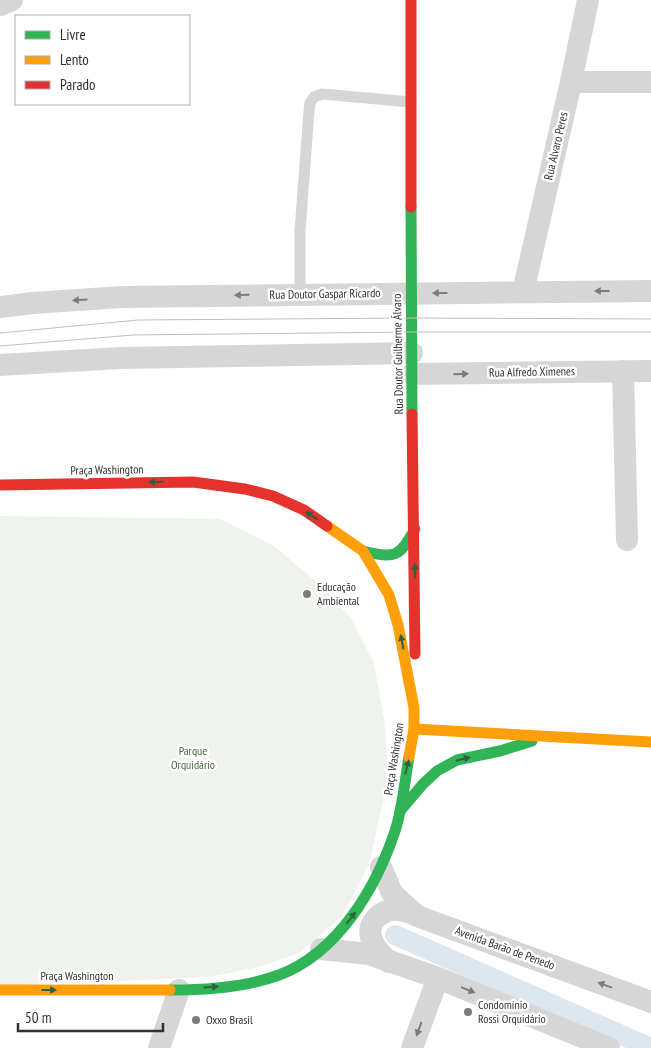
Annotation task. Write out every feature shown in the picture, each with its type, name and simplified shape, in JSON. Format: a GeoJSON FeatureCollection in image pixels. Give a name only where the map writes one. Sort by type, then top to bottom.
{"type":"FeatureCollection","features":[{"type":"Feature","properties":{"kind":"street"},"geometry":{"type":"LineString","coordinates":[[0,5],[12,0]]}},
{"type":"Feature","properties":{"kind":"street","name":"Rua Doutor Guilherme Álvaro"},"geometry":{"type":"LineString","coordinates":[[411,0],[412,364],[416,658],[414,708]]}},
{"type":"Feature","properties":{"kind":"street","name":"Rua Alvaro Peres"},"geometry":{"type":"LineString","coordinates":[[523,292],[588,0]]}},
{"type":"Feature","properties":{"kind":"street"},"geometry":{"type":"LineString","coordinates":[[571,82],[651,82]]}},
{"type":"Feature","properties":{"kind":"street","name":"Rua Doutor Gaspar Ricardo"},"geometry":{"type":"LineString","coordinates":[[0,307],[122,297],[651,291]]}},
{"type":"Feature","properties":{"kind":"street","name":"Rua Alfredo Ximenes"},"geometry":{"type":"LineString","coordinates":[[0,365],[120,358],[651,371]]}},
{"type":"Feature","properties":{"kind":"street"},"geometry":{"type":"LineString","coordinates":[[623,371],[627,540]]}},
{"type":"Feature","properties":{"kind":"street","name":"Praça Washington"},"geometry":{"type":"LineString","coordinates":[[0,485],[193,482],[245,488],[273,496],[304,510],[363,551],[389,595],[398,625],[414,708],[414,728],[400,811],[394,836],[381,867],[366,896],[345,926],[321,949],[299,965],[279,975],[250,982],[179,990],[0,990]]}},
{"type":"Feature","properties":{"kind":"street"},"geometry":{"type":"LineString","coordinates":[[363,551],[381,555],[394,555],[403,550],[415,529]]}},
{"type":"Feature","properties":{"kind":"street"},"geometry":{"type":"LineString","coordinates":[[414,728],[651,742]]}},
{"type":"Feature","properties":{"kind":"street"},"geometry":{"type":"LineString","coordinates":[[400,811],[436,771],[457,760],[500,751],[550,736]]}},
{"type":"Feature","properties":{"kind":"street","name":"Avenida Barão de Penedo"},"geometry":{"type":"LineString","coordinates":[[381,867],[392,892],[417,916],[651,1002]]}},
{"type":"Feature","properties":{"kind":"street"},"geometry":{"type":"LineString","coordinates":[[389,962],[380,953],[372,940],[370,930],[374,920],[381,913],[399,910],[417,916]]}},
{"type":"Feature","properties":{"kind":"street"},"geometry":{"type":"LineString","coordinates":[[321,949],[369,954],[438,978],[609,1048]]}},
{"type":"Feature","properties":{"kind":"street"},"geometry":{"type":"LineString","coordinates":[[412,1048],[438,978]]}},
{"type":"Feature","properties":{"kind":"street"},"geometry":{"type":"LineString","coordinates":[[159,1048],[179,990]]}},
{"type":"Feature","properties":{"kind":"lane"},"geometry":{"type":"LineString","coordinates":[[300,295],[300,231],[310,103],[314,97],[322,94],[411,102]]}},
{"type":"Feature","properties":{"kind":"green space","name":"Parque Orquidário"},"geometry":{"type":"Polygon","coordinates":[[[0,516],[220,519],[274,546],[319,584],[351,618],[374,663],[385,725],[387,763],[385,792],[369,865],[342,916],[301,952],[263,966],[209,977],[0,986],[0,516]]]}},
{"type":"Feature","properties":{"kind":"waterway"},"geometry":{"type":"LineString","coordinates":[[395,935],[651,1048]]}},
{"type":"Feature","properties":{"kind":"tram line"},"geometry":{"type":"LineString","coordinates":[[0,333],[138,320],[651,319]]}},
{"type":"Feature","properties":{"kind":"tram line"},"geometry":{"type":"LineString","coordinates":[[0,346],[133,335],[651,332]]}},
{"type":"Feature","properties":{"kind":"traffic: fast"},"geometry":{"type":"LineString","coordinates":[[411,207],[412,414]]}},
{"type":"Feature","properties":{"kind":"traffic: fast"},"geometry":{"type":"LineString","coordinates":[[363,551],[383,555],[395,554],[405,545],[415,529]]}},
{"type":"Feature","properties":{"kind":"traffic: fast"},"geometry":{"type":"LineString","coordinates":[[400,811],[437,771],[457,760],[500,751],[532,741]]}},
{"type":"Feature","properties":{"kind":"traffic: fast"},"geometry":{"type":"LineString","coordinates":[[170,990],[225,987],[267,979],[300,965],[337,935],[366,896],[387,853],[400,814],[409,757]]}},
{"type":"Feature","properties":{"kind":"traffic: slow"},"geometry":{"type":"LineString","coordinates":[[327,526],[363,551],[389,595],[398,625],[414,708],[414,729],[409,757]]}},
{"type":"Feature","properties":{"kind":"traffic: slow"},"geometry":{"type":"LineString","coordinates":[[414,729],[651,742]]}},
{"type":"Feature","properties":{"kind":"traffic: slow"},"geometry":{"type":"LineString","coordinates":[[0,990],[170,990]]}},
{"type":"Feature","properties":{"kind":"traffic: jam"},"geometry":{"type":"LineString","coordinates":[[411,0],[411,207]]}},
{"type":"Feature","properties":{"kind":"traffic: jam"},"geometry":{"type":"LineString","coordinates":[[412,414],[415,654]]}},
{"type":"Feature","properties":{"kind":"traffic: jam"},"geometry":{"type":"LineString","coordinates":[[0,485],[193,482],[245,489],[273,496],[304,510],[327,526]]}},
{"type":"Feature","properties":{"kind":"place","name":"Educação Ambiental"},"geometry":{"type":"Point","coordinates":[307,594]}},
{"type":"Feature","properties":{"kind":"place","name":"Condomínio Rossi Orquidário"},"geometry":{"type":"Point","coordinates":[468,1012]}},
{"type":"Feature","properties":{"kind":"place","name":"Oxxo Brasil"},"geometry":{"type":"Point","coordinates":[196,1020]}}]}
